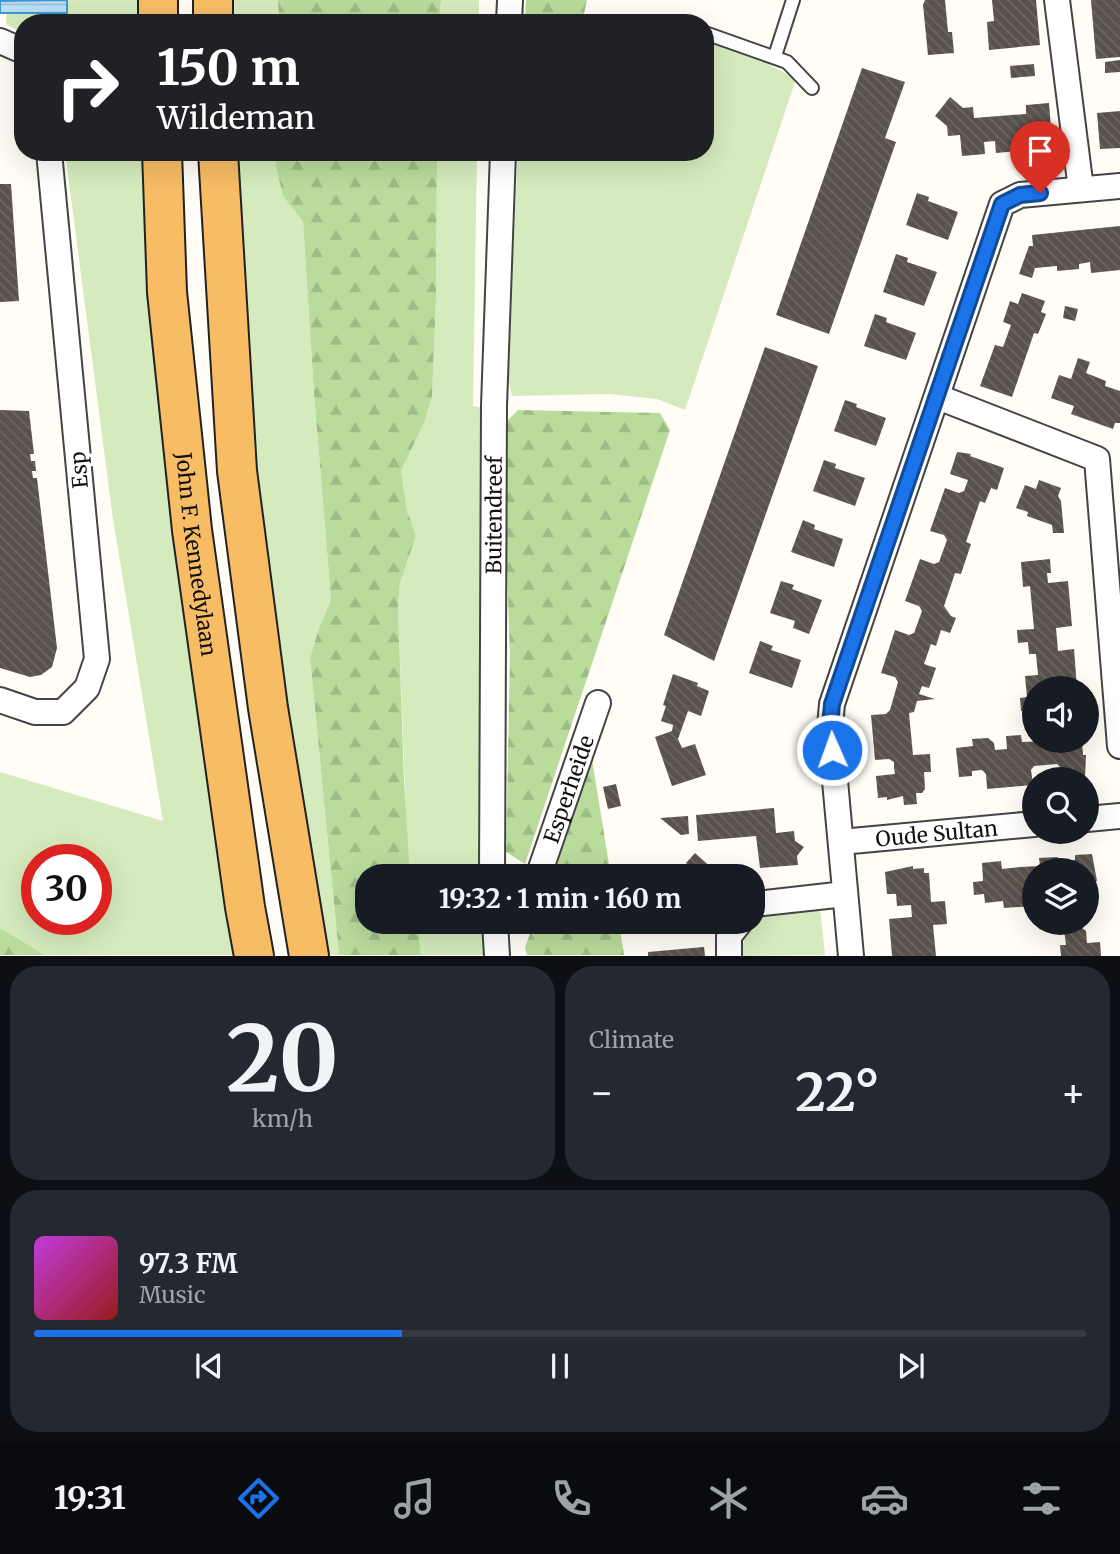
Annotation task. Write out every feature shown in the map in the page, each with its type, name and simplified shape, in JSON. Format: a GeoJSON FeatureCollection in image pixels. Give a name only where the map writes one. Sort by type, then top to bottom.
{"type":"FeatureCollection","features":[{"type":"Feature","properties":{"kind":"highway","name":"John F. Kennedylaan"},"geometry":{"type":"LineString","coordinates":[[162,161],[167,292],[192,530],[254,956]]}},
{"type":"Feature","properties":{"kind":"highway"},"geometry":{"type":"LineString","coordinates":[[219,161],[237,471],[268,708],[309,956]]}},
{"type":"Feature","properties":{"kind":"street"},"geometry":{"type":"LineString","coordinates":[[1057,0],[1081,189]]}},
{"type":"Feature","properties":{"kind":"street","name":"Esp"},"geometry":{"type":"LineString","coordinates":[[0,700],[35,712],[63,712],[87,688],[97,659],[50,161]]}},
{"type":"Feature","properties":{"kind":"street","name":"Buitendreef"},"geometry":{"type":"LineString","coordinates":[[492,864],[494,406],[503,161]]}},
{"type":"Feature","properties":{"kind":"street"},"geometry":{"type":"LineString","coordinates":[[851,956],[830,726],[832,704],[1002,204],[1020,195],[1120,186]]}},
{"type":"Feature","properties":{"kind":"street"},"geometry":{"type":"LineString","coordinates":[[938,397],[1108,458],[1120,746]]}},
{"type":"Feature","properties":{"kind":"street","name":"Esperheide"},"geometry":{"type":"LineString","coordinates":[[542,864],[598,703]]}},
{"type":"Feature","properties":{"kind":"street"},"geometry":{"type":"LineString","coordinates":[[1099,818],[1120,816]]}},
{"type":"Feature","properties":{"kind":"street","name":"Oude Sultan"},"geometry":{"type":"LineString","coordinates":[[841,842],[1022,825]]}},
{"type":"Feature","properties":{"kind":"street"},"geometry":{"type":"LineString","coordinates":[[765,903],[845,894]]}},
{"type":"Feature","properties":{"kind":"street"},"geometry":{"type":"LineString","coordinates":[[496,934],[497,956]]}},
{"type":"Feature","properties":{"kind":"street"},"geometry":{"type":"LineString","coordinates":[[729,956],[731,934]]}},
{"type":"Feature","properties":{"kind":"lane"},"geometry":{"type":"LineString","coordinates":[[775,56],[793,0]]}},
{"type":"Feature","properties":{"kind":"lane"},"geometry":{"type":"LineString","coordinates":[[714,36],[775,56],[796,69],[812,88]]}},
{"type":"Feature","properties":{"kind":"green space"},"geometry":{"type":"Polygon","coordinates":[[[7,0],[146,0],[147,14],[14,14],[14,28],[6,24],[7,0]]]}},
{"type":"Feature","properties":{"kind":"green space"},"geometry":{"type":"Polygon","coordinates":[[[227,0],[278,0],[279,14],[228,14],[227,0]]]}},
{"type":"Feature","properties":{"kind":"green space"},"geometry":{"type":"Polygon","coordinates":[[[278,0],[441,0],[440,14],[279,14],[278,0]]]}},
{"type":"Feature","properties":{"kind":"green space"},"geometry":{"type":"Polygon","coordinates":[[[441,0],[479,0],[479,14],[440,14],[441,0]]]}},
{"type":"Feature","properties":{"kind":"green space"},"geometry":{"type":"Polygon","coordinates":[[[526,0],[587,0],[584,14],[525,14],[526,0]]]}},
{"type":"Feature","properties":{"kind":"green space"},"geometry":{"type":"Polygon","coordinates":[[[714,43],[756,58],[796,79],[685,410],[657,399],[610,394],[512,396],[507,374],[518,161],[714,161],[714,43]]]}},
{"type":"Feature","properties":{"kind":"green space"},"geometry":{"type":"Polygon","coordinates":[[[66,161],[150,161],[238,955],[44,955],[0,929],[0,772],[163,821],[113,519],[66,161]]]}},
{"type":"Feature","properties":{"kind":"green space"},"geometry":{"type":"Polygon","coordinates":[[[234,161],[276,161],[283,196],[303,222],[331,600],[310,658],[339,955],[325,955],[304,846],[262,529],[247,365],[234,161]]]}},
{"type":"Feature","properties":{"kind":"green space"},"geometry":{"type":"Polygon","coordinates":[[[276,161],[437,161],[432,397],[425,421],[401,471],[407,510],[416,536],[400,583],[398,607],[409,864],[355,864],[355,934],[418,934],[421,955],[339,955],[310,658],[331,600],[303,222],[283,196],[276,161]]]}},
{"type":"Feature","properties":{"kind":"green space"},"geometry":{"type":"Polygon","coordinates":[[[437,161],[477,161],[473,406],[489,409],[488,864],[408,864],[398,607],[400,583],[416,536],[407,510],[401,471],[425,421],[432,397],[437,161]]]}},
{"type":"Feature","properties":{"kind":"green space"},"geometry":{"type":"Polygon","coordinates":[[[518,410],[660,413],[670,430],[525,864],[506,852],[510,656],[505,514],[506,422],[518,410]]]}},
{"type":"Feature","properties":{"kind":"green space"},"geometry":{"type":"Polygon","coordinates":[[[592,759],[609,864],[555,864],[592,759]]]}},
{"type":"Feature","properties":{"kind":"green space"},"geometry":{"type":"Polygon","coordinates":[[[820,909],[825,955],[741,956],[746,934],[765,934],[765,916],[792,910],[820,909]]]}},
{"type":"Feature","properties":{"kind":"green space"},"geometry":{"type":"Polygon","coordinates":[[[2,929],[44,955],[0,955],[2,929]]]}},
{"type":"Feature","properties":{"kind":"green space"},"geometry":{"type":"Polygon","coordinates":[[[418,934],[488,934],[488,955],[421,955],[418,934]]]}},
{"type":"Feature","properties":{"kind":"green space"},"geometry":{"type":"Polygon","coordinates":[[[530,934],[621,934],[624,955],[527,955],[525,948],[530,934]]]}},
{"type":"Feature","properties":{"kind":"water"},"geometry":{"type":"Polygon","coordinates":[[[67,0],[67,13],[0,13],[0,1],[67,0]]]}},
{"type":"Feature","properties":{"kind":"building"},"geometry":{"type":"Polygon","coordinates":[[[925,0],[945,0],[948,32],[952,32],[954,53],[928,55],[923,5],[925,0]]]}},
{"type":"Feature","properties":{"kind":"building"},"geometry":{"type":"Polygon","coordinates":[[[992,0],[1036,0],[1040,45],[989,50],[987,22],[994,21],[992,0]]]}},
{"type":"Feature","properties":{"kind":"building"},"geometry":{"type":"Polygon","coordinates":[[[1091,0],[1120,0],[1120,57],[1096,59],[1091,0]]]}},
{"type":"Feature","properties":{"kind":"building"},"geometry":{"type":"Polygon","coordinates":[[[1120,60],[1120,72],[1105,73],[1105,62],[1120,60]]]}},
{"type":"Feature","properties":{"kind":"building"},"geometry":{"type":"Polygon","coordinates":[[[1034,64],[1035,76],[1011,78],[1010,66],[1034,64]]]}},
{"type":"Feature","properties":{"kind":"building"},"geometry":{"type":"Polygon","coordinates":[[[862,68],[905,82],[885,138],[896,142],[829,334],[776,315],[862,68]]]}},
{"type":"Feature","properties":{"kind":"building"},"geometry":{"type":"Polygon","coordinates":[[[950,97],[963,108],[973,107],[974,118],[1026,114],[1026,105],[1049,103],[1053,154],[1030,155],[1029,139],[1018,139],[1019,151],[996,153],[995,141],[984,142],[985,154],[962,156],[960,135],[948,136],[947,126],[935,116],[950,97]]]}},
{"type":"Feature","properties":{"kind":"building"},"geometry":{"type":"Polygon","coordinates":[[[1120,111],[1120,148],[1100,149],[1097,113],[1120,111]]]}},
{"type":"Feature","properties":{"kind":"building"},"geometry":{"type":"Polygon","coordinates":[[[0,184],[11,184],[19,301],[0,302],[0,184]]]}},
{"type":"Feature","properties":{"kind":"building"},"geometry":{"type":"Polygon","coordinates":[[[917,193],[929,197],[928,201],[958,212],[948,240],[906,225],[917,193]]]}},
{"type":"Feature","properties":{"kind":"building"},"geometry":{"type":"Polygon","coordinates":[[[1120,226],[1120,270],[1091,273],[1090,262],[1079,264],[1079,269],[1057,271],[1057,266],[1035,268],[1032,278],[1019,274],[1029,246],[1033,246],[1032,235],[1120,226]]]}},
{"type":"Feature","properties":{"kind":"building"},"geometry":{"type":"Polygon","coordinates":[[[896,254],[908,258],[907,262],[937,272],[924,306],[883,292],[896,254]]]}},
{"type":"Feature","properties":{"kind":"building"},"geometry":{"type":"Polygon","coordinates":[[[1022,293],[1045,301],[1041,312],[1046,314],[1038,334],[1034,333],[1012,397],[980,386],[995,345],[1003,347],[1011,325],[1003,322],[1010,301],[1018,304],[1022,293]]]}},
{"type":"Feature","properties":{"kind":"building"},"geometry":{"type":"Polygon","coordinates":[[[1065,306],[1078,309],[1075,321],[1063,318],[1065,306]]]}},
{"type":"Feature","properties":{"kind":"building"},"geometry":{"type":"Polygon","coordinates":[[[875,314],[887,318],[886,322],[916,333],[906,360],[864,346],[875,314]]]}},
{"type":"Feature","properties":{"kind":"building"},"geometry":{"type":"Polygon","coordinates":[[[765,347],[818,366],[714,661],[664,635],[765,347]]]}},
{"type":"Feature","properties":{"kind":"building"},"geometry":{"type":"Polygon","coordinates":[[[1078,358],[1090,362],[1086,373],[1106,381],[1105,386],[1120,391],[1120,423],[1115,423],[1113,429],[1071,414],[1074,406],[1051,398],[1059,375],[1071,379],[1078,358]]]}},
{"type":"Feature","properties":{"kind":"building"},"geometry":{"type":"Polygon","coordinates":[[[845,400],[886,418],[876,446],[834,431],[845,400]]]}},
{"type":"Feature","properties":{"kind":"building"},"geometry":{"type":"Polygon","coordinates":[[[0,410],[29,411],[34,454],[30,454],[31,461],[35,461],[36,471],[32,471],[33,478],[37,478],[57,648],[52,667],[41,675],[30,677],[0,668],[0,410]]]}},
{"type":"Feature","properties":{"kind":"building"},"geometry":{"type":"Polygon","coordinates":[[[957,452],[971,454],[970,456],[1004,468],[997,490],[991,488],[985,503],[980,501],[966,542],[971,544],[961,574],[955,573],[944,606],[951,616],[956,618],[950,633],[941,630],[936,646],[931,644],[924,664],[936,668],[929,688],[922,686],[919,694],[935,699],[917,701],[914,712],[909,713],[913,755],[930,754],[931,772],[924,772],[925,789],[922,793],[916,793],[917,804],[904,805],[903,796],[887,800],[887,797],[878,798],[876,776],[895,774],[894,762],[889,759],[875,760],[871,715],[886,714],[890,710],[898,682],[895,677],[881,673],[895,630],[909,635],[914,633],[922,611],[919,606],[905,601],[920,559],[934,564],[939,562],[947,540],[944,535],[930,531],[945,488],[959,493],[964,491],[968,480],[950,474],[957,452]]]}},
{"type":"Feature","properties":{"kind":"building"},"geometry":{"type":"Polygon","coordinates":[[[824,460],[836,464],[835,468],[865,478],[855,506],[813,491],[824,460]]]}},
{"type":"Feature","properties":{"kind":"building"},"geometry":{"type":"Polygon","coordinates":[[[1039,480],[1061,488],[1058,496],[1061,501],[1064,533],[1053,533],[1052,525],[1027,516],[1028,512],[1016,508],[1025,485],[1036,489],[1039,480]]]}},
{"type":"Feature","properties":{"kind":"building"},"geometry":{"type":"Polygon","coordinates":[[[803,520],[815,525],[814,529],[843,539],[834,567],[791,552],[803,520]]]}},
{"type":"Feature","properties":{"kind":"building"},"geometry":{"type":"Polygon","coordinates":[[[1050,559],[1051,573],[1047,573],[1048,583],[1068,581],[1072,626],[1056,628],[1058,651],[1074,649],[1076,676],[1025,676],[1038,675],[1036,654],[1029,654],[1028,642],[1018,643],[1017,630],[1034,629],[1030,586],[1023,587],[1021,562],[1050,559]]]}},
{"type":"Feature","properties":{"kind":"building"},"geometry":{"type":"Polygon","coordinates":[[[781,581],[794,585],[792,589],[822,600],[809,634],[793,628],[795,621],[770,613],[781,581]]]}},
{"type":"Feature","properties":{"kind":"building"},"geometry":{"type":"Polygon","coordinates":[[[760,641],[773,646],[771,650],[801,660],[792,688],[749,673],[760,641]]]}},
{"type":"Feature","properties":{"kind":"building"},"geometry":{"type":"Polygon","coordinates":[[[673,674],[698,683],[697,686],[709,691],[701,716],[688,711],[678,739],[682,748],[695,744],[706,775],[672,786],[655,737],[672,731],[673,725],[661,721],[673,674]]]}},
{"type":"Feature","properties":{"kind":"building"},"geometry":{"type":"Polygon","coordinates":[[[1021,735],[1022,753],[1083,753],[1086,755],[1086,767],[1060,767],[1057,764],[1022,767],[1022,786],[987,789],[986,774],[982,770],[972,771],[972,776],[959,777],[956,748],[973,746],[972,739],[988,738],[994,743],[995,750],[1007,749],[1006,736],[1021,735]]]}},
{"type":"Feature","properties":{"kind":"building"},"geometry":{"type":"Polygon","coordinates":[[[616,784],[621,806],[608,809],[603,787],[616,784]]]}},
{"type":"Feature","properties":{"kind":"building"},"geometry":{"type":"Polygon","coordinates":[[[774,808],[776,833],[794,831],[795,841],[804,847],[797,856],[798,865],[765,868],[765,864],[760,864],[756,836],[698,841],[696,815],[774,808]]]}},
{"type":"Feature","properties":{"kind":"building"},"geometry":{"type":"Polygon","coordinates":[[[688,816],[689,834],[681,835],[660,818],[688,816]]]}},
{"type":"Feature","properties":{"kind":"building"},"geometry":{"type":"Polygon","coordinates":[[[695,853],[707,864],[687,864],[695,853]]]}},
{"type":"Feature","properties":{"kind":"building"},"geometry":{"type":"Polygon","coordinates":[[[1092,854],[1093,858],[1075,858],[1075,855],[1092,854]]]}},
{"type":"Feature","properties":{"kind":"building"},"geometry":{"type":"Polygon","coordinates":[[[1001,861],[1002,869],[1020,867],[1022,907],[1004,908],[1003,901],[985,903],[984,894],[974,895],[973,882],[983,881],[982,863],[1001,861]]]}},
{"type":"Feature","properties":{"kind":"building"},"geometry":{"type":"Polygon","coordinates":[[[913,866],[913,869],[924,868],[924,873],[929,873],[931,902],[945,901],[947,924],[933,925],[936,956],[892,956],[889,919],[912,917],[911,905],[897,906],[896,894],[887,894],[885,872],[913,866]]]}},
{"type":"Feature","properties":{"kind":"building"},"geometry":{"type":"Polygon","coordinates":[[[1065,935],[1086,935],[1087,943],[1100,942],[1101,956],[1061,956],[1060,945],[1066,945],[1065,935]]]}},
{"type":"Feature","properties":{"kind":"building"},"geometry":{"type":"Polygon","coordinates":[[[704,947],[705,956],[648,956],[648,952],[704,947]]]}},
{"type":"Feature","properties":{"kind":"route"},"geometry":{"type":"LineString","coordinates":[[832,750],[832,704],[1002,204],[1012,197],[1040,193]]}}]}
